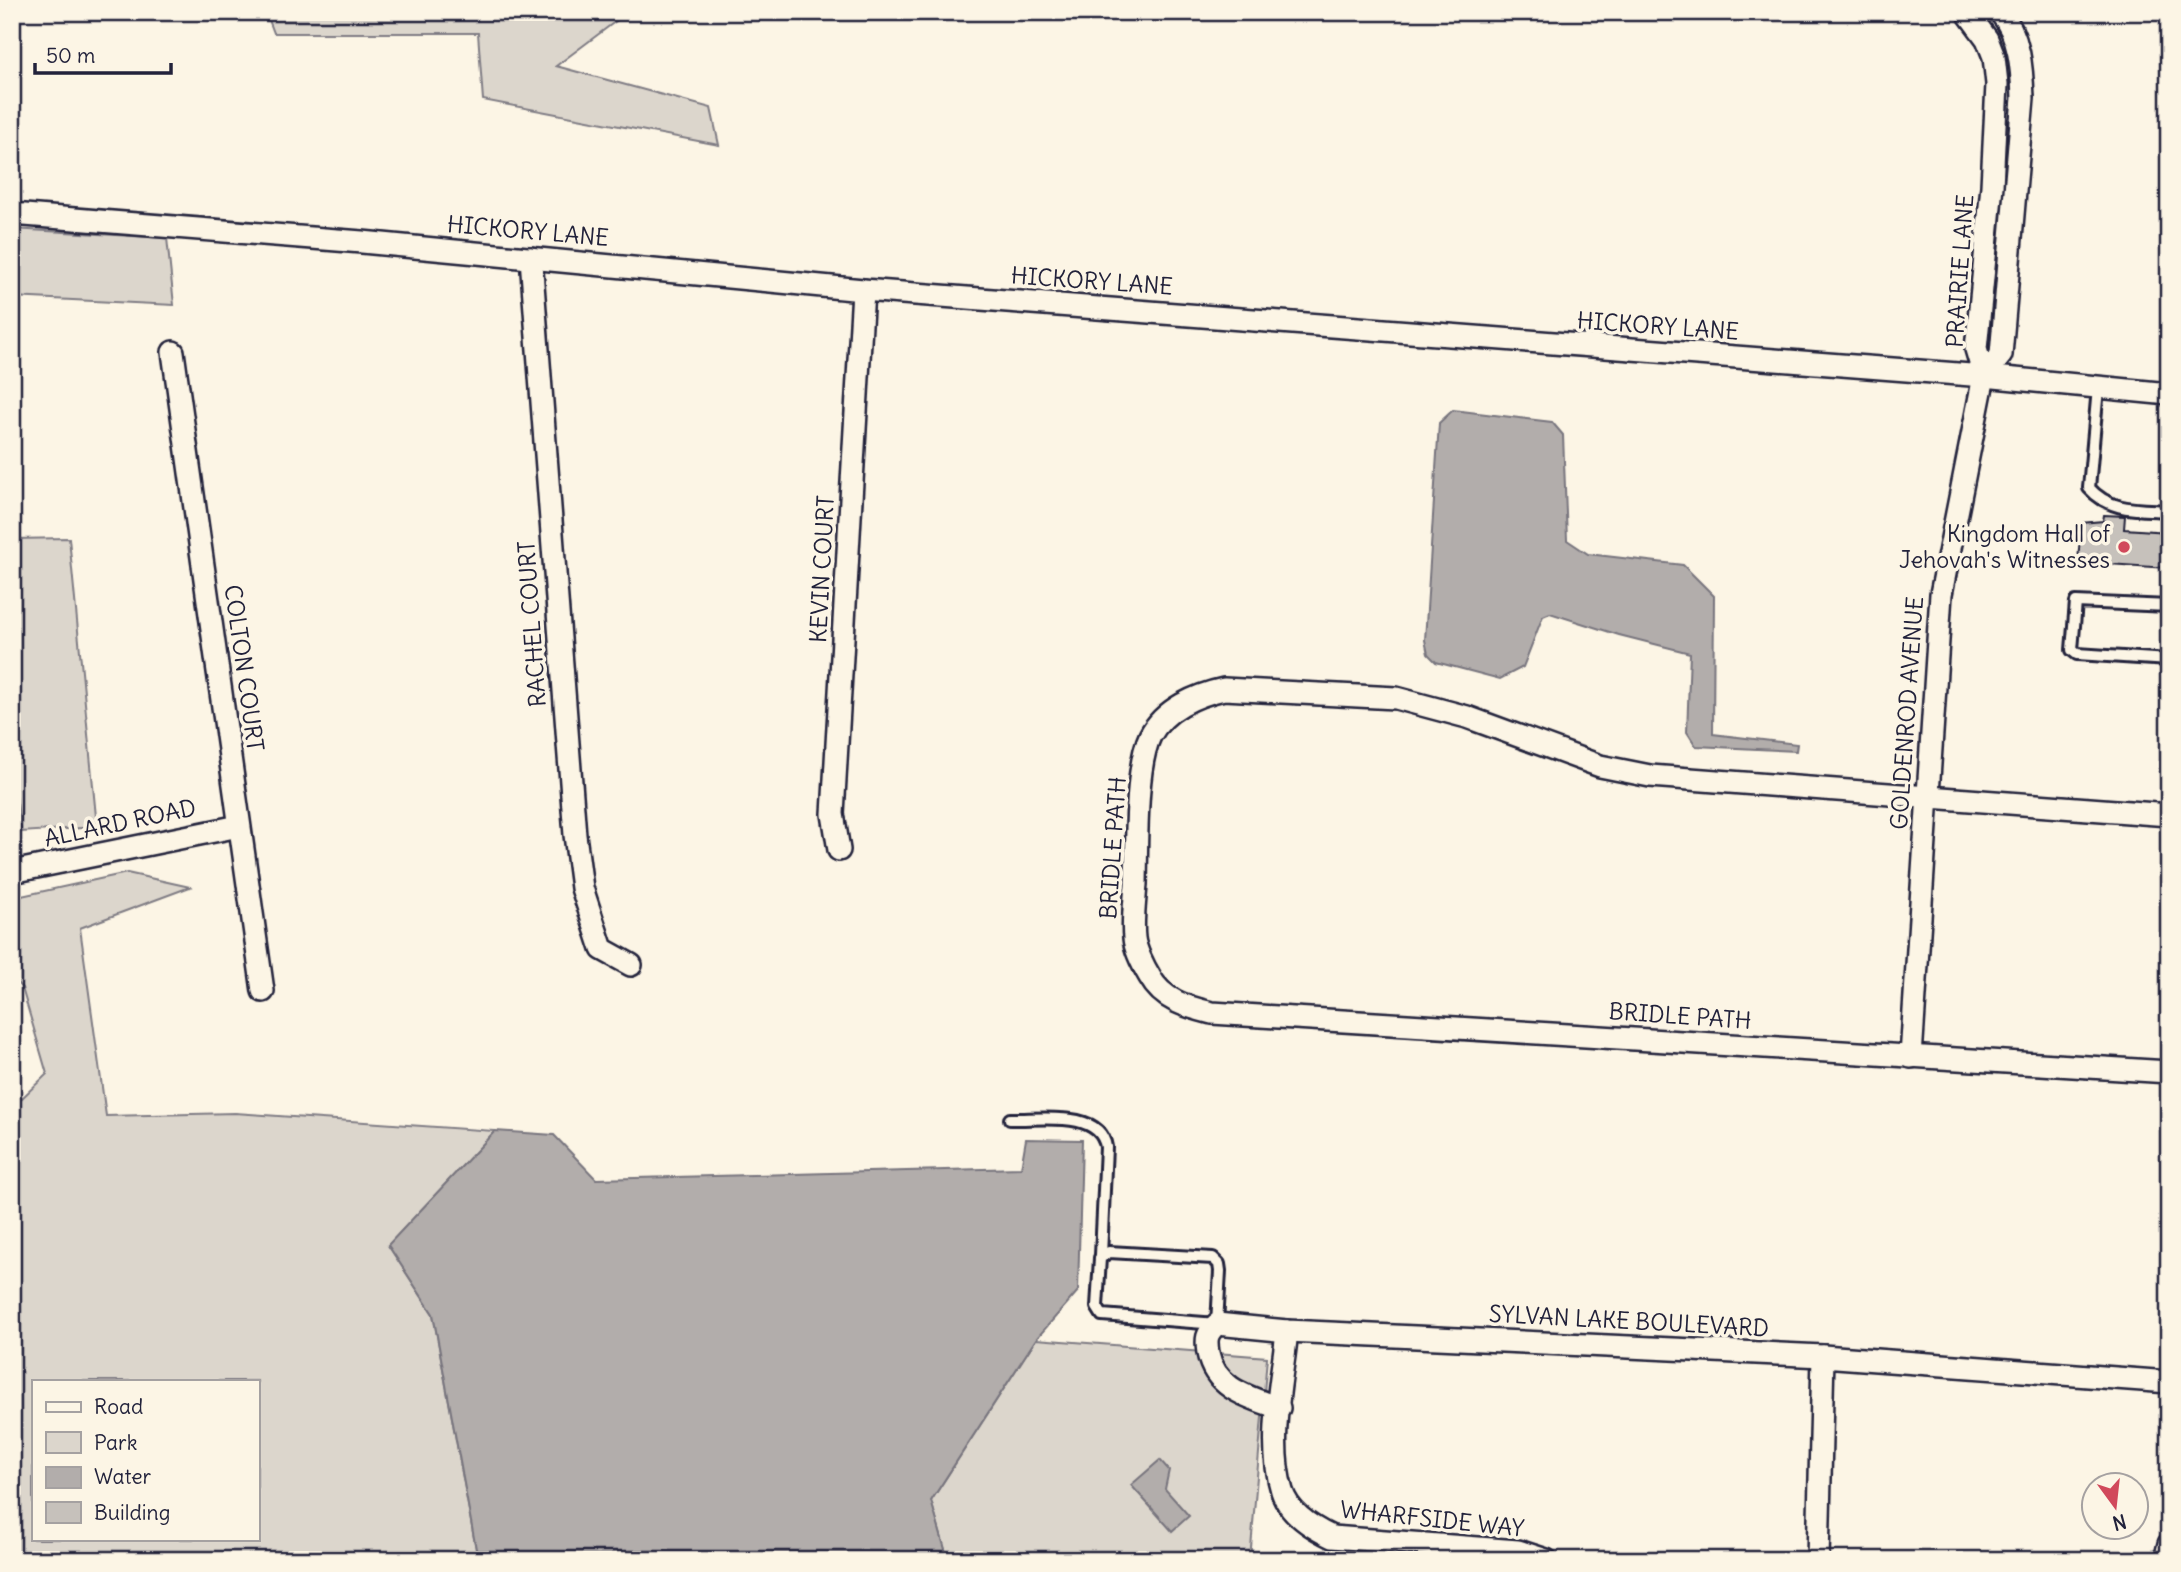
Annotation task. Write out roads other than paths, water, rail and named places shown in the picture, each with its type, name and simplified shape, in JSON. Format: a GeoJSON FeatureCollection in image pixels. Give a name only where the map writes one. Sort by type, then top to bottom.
{"type":"FeatureCollection","features":[{"type":"Feature","properties":{"kind":"street","name":"PRAIRIE LANE"},"geometry":{"type":"LineString","coordinates":[[1967,12],[1987,39],[1994,57],[1997,84],[1992,186],[1976,349],[1984,376]]}},
{"type":"Feature","properties":{"kind":"street","name":"PRAIRIE LANE"},"geometry":{"type":"LineString","coordinates":[[1984,376],[2001,355],[2023,98],[2022,67],[2018,52],[2000,12]]}},
{"type":"Feature","properties":{"kind":"street"},"geometry":{"type":"LineString","coordinates":[[1994,57],[2018,52]]}},
{"type":"Feature","properties":{"kind":"street","name":"PRAIRIE LANE"},"geometry":{"type":"LineString","coordinates":[[1992,186],[2015,189]]}},
{"type":"Feature","properties":{"kind":"street","name":"HICKORY LANE"},"geometry":{"type":"LineString","coordinates":[[12,214],[531,258],[863,290],[1984,376],[2169,394]]}},
{"type":"Feature","properties":{"kind":"street","name":"RACHEL COURT"},"geometry":{"type":"LineString","coordinates":[[531,258],[575,835],[582,888],[602,949],[631,965]]}},
{"type":"Feature","properties":{"kind":"street","name":"KEVIN COURT"},"geometry":{"type":"LineString","coordinates":[[839,850],[833,814],[863,290]]}},
{"type":"Feature","properties":{"kind":"street","name":"COLTON COURT"},"geometry":{"type":"LineString","coordinates":[[173,352],[263,991]]}},
{"type":"Feature","properties":{"kind":"street","name":"GOLDENROD AVENUE"},"geometry":{"type":"LineString","coordinates":[[1910,1057],[1941,594],[1984,376]]}},
{"type":"Feature","properties":{"kind":"street","name":"BRIDLE PATH"},"geometry":{"type":"LineString","coordinates":[[2169,815],[1650,776],[1600,766],[1467,717],[1396,698],[1224,689],[1202,694],[1164,718],[1150,737],[1139,794],[1134,939],[1150,978],[1163,994],[1183,1006],[1212,1013],[2169,1072]]}},
{"type":"Feature","properties":{"kind":"street","name":"ALLARD ROAD"},"geometry":{"type":"LineString","coordinates":[[12,872],[239,826]]}},
{"type":"Feature","properties":{"kind":"street"},"geometry":{"type":"LineString","coordinates":[[1217,1324],[1206,1339],[1213,1372],[1232,1391],[1279,1408]]}},
{"type":"Feature","properties":{"kind":"street","name":"SYLVAN LAKE BOULEVARD"},"geometry":{"type":"LineString","coordinates":[[1217,1324],[1287,1331],[1823,1356],[2169,1382]]}},
{"type":"Feature","properties":{"kind":"street","name":"WHARFSIDE WAY"},"geometry":{"type":"LineString","coordinates":[[1287,1331],[1277,1455],[1282,1494],[1307,1524],[1332,1537],[1518,1551],[1546,1560]]}},
{"type":"Feature","properties":{"kind":"street"},"geometry":{"type":"LineString","coordinates":[[1818,1560],[1823,1356]]}},
{"type":"Feature","properties":{"kind":"street"},"geometry":{"type":"LineString","coordinates":[[2165,1560],[2169,1544]]}},
{"type":"Feature","properties":{"kind":"lane"},"geometry":{"type":"LineString","coordinates":[[2098,388],[2090,488],[2099,499],[2114,507],[2169,511]]}},
{"type":"Feature","properties":{"kind":"lane"},"geometry":{"type":"LineString","coordinates":[[2169,606],[2076,601],[2072,650],[2077,654],[2169,660]]}},
{"type":"Feature","properties":{"kind":"lane"},"geometry":{"type":"LineString","coordinates":[[1010,1119],[1077,1121],[1095,1126],[1100,1132],[1106,1147],[1097,1307],[1102,1315],[1217,1324],[1220,1271],[1219,1264],[1213,1258],[1109,1252],[1101,1255]]}},
{"type":"Feature","properties":{"kind":"water"},"geometry":{"type":"Polygon","coordinates":[[[1453,410],[1552,422],[1563,435],[1567,540],[1588,554],[1683,565],[1714,596],[1713,734],[1797,744],[1796,751],[1696,746],[1687,732],[1690,653],[1619,635],[1550,613],[1543,616],[1523,667],[1500,679],[1436,662],[1428,654],[1425,640],[1439,423],[1453,410]]]}},
{"type":"Feature","properties":{"kind":"water"},"geometry":{"type":"Polygon","coordinates":[[[495,1131],[554,1135],[596,1179],[1021,1168],[1026,1139],[1082,1140],[1078,1291],[1036,1339],[931,1501],[948,1560],[478,1560],[433,1314],[388,1245],[495,1131]]]}},
{"type":"Feature","properties":{"kind":"water"},"geometry":{"type":"Polygon","coordinates":[[[1160,1460],[1169,1470],[1165,1489],[1189,1516],[1172,1531],[1131,1485],[1160,1460]]]}},
{"type":"Feature","properties":{"kind":"place","name":"Kingdom Hall of Jehovah's Witnesses"},"geometry":{"type":"Point","coordinates":[2124,547]}}]}
